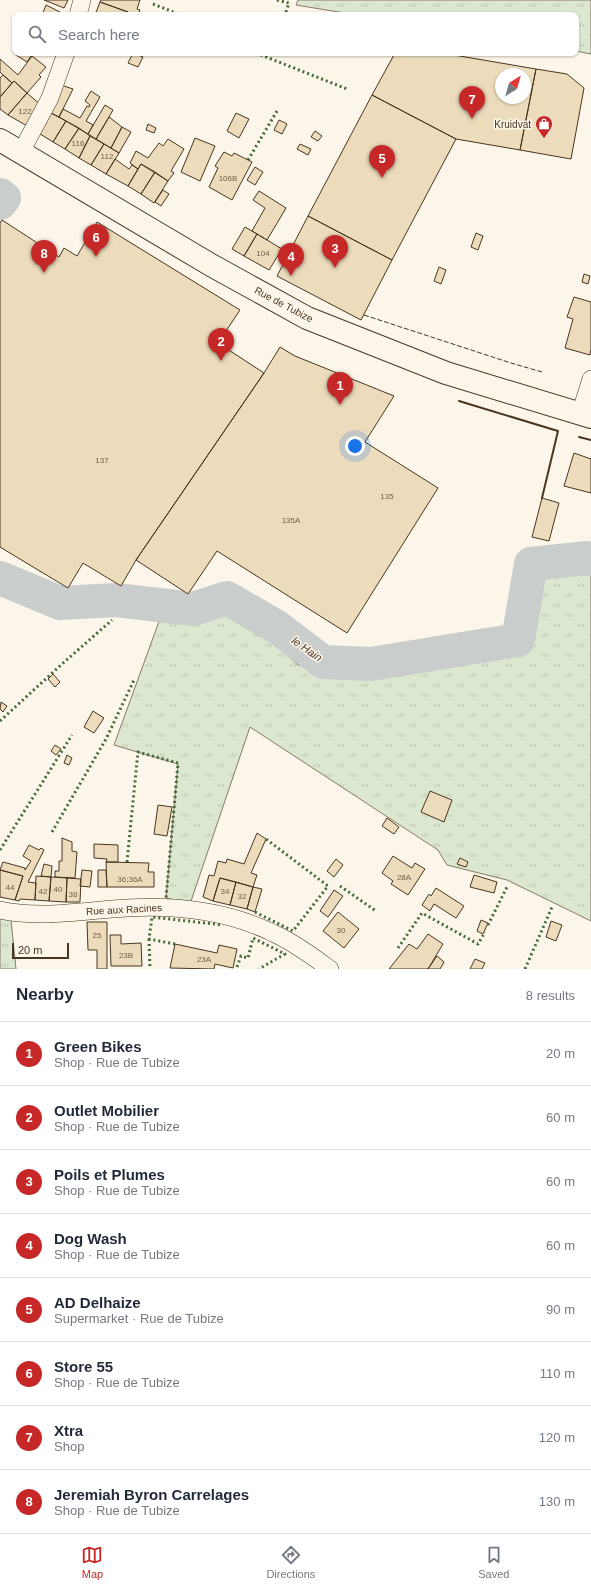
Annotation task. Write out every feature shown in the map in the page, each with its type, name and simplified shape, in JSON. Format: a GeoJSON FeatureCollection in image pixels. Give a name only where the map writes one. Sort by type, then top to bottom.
{"type":"FeatureCollection","features":[{"type":"Feature","properties":{"kind":"main road","name":"Rue de Tubize"},"geometry":{"type":"LineString","coordinates":[[0,140],[211,265],[307,318],[446,373],[585,415]]}},
{"type":"Feature","properties":{"kind":"street"},"geometry":{"type":"LineString","coordinates":[[79,12],[82,0]]}},
{"type":"Feature","properties":{"kind":"street"},"geometry":{"type":"LineString","coordinates":[[21,152],[50,98],[65,56]]}},
{"type":"Feature","properties":{"kind":"street"},"geometry":{"type":"LineString","coordinates":[[585,415],[591,379]]}},
{"type":"Feature","properties":{"kind":"street","name":"Rue aux Racines"},"geometry":{"type":"LineString","coordinates":[[0,910],[34,914],[150,906],[194,910],[245,922],[273,933],[301,949],[330,969]]}},
{"type":"Feature","properties":{"kind":"green space"},"geometry":{"type":"Polygon","coordinates":[[[298,0],[591,0],[591,54],[579,52],[579,12],[339,12],[296,5],[298,0]]]}},
{"type":"Feature","properties":{"kind":"green space"},"geometry":{"type":"Polygon","coordinates":[[[523,553],[591,553],[591,921],[507,880],[447,865],[438,850],[250,727],[190,904],[166,898],[178,764],[114,745],[161,616],[188,620],[229,612],[266,635],[298,665],[344,674],[529,643],[534,608],[523,553]]]}},
{"type":"Feature","properties":{"kind":"green space"},"geometry":{"type":"Polygon","coordinates":[[[0,918],[11,920],[16,969],[0,969],[0,918]]]}},
{"type":"Feature","properties":{"kind":"building"},"geometry":{"type":"Polygon","coordinates":[[[44,0],[68,0],[64,8],[44,0]]]}},
{"type":"Feature","properties":{"kind":"building"},"geometry":{"type":"Polygon","coordinates":[[[101,0],[140,0],[137,9],[140,10],[139,12],[128,12],[100,2],[101,0]]]}},
{"type":"Feature","properties":{"kind":"building"},"geometry":{"type":"Polygon","coordinates":[[[100,2],[128,12],[96,12],[100,2]]]}},
{"type":"Feature","properties":{"kind":"building"},"geometry":{"type":"Polygon","coordinates":[[[46,5],[60,12],[43,12],[46,5]]]}},
{"type":"Feature","properties":{"kind":"building"},"geometry":{"type":"Polygon","coordinates":[[[18,56],[31,56],[27,62],[18,56]]]}},
{"type":"Feature","properties":{"kind":"building"},"geometry":{"type":"Polygon","coordinates":[[[32,56],[46,67],[39,75],[41,77],[27,93],[14,81],[12,83],[0,72],[0,59],[18,75],[32,56]]]}},
{"type":"Feature","properties":{"kind":"building"},"geometry":{"type":"Polygon","coordinates":[[[132,56],[143,57],[138,67],[128,63],[132,56]]]}},
{"type":"Feature","properties":{"kind":"building"},"geometry":{"type":"Polygon","coordinates":[[[393,56],[460,56],[530,68],[495,68],[495,104],[529,104],[520,150],[456,139],[372,95],[393,56]]]}},
{"type":"Feature","properties":{"kind":"building"},"geometry":{"type":"Polygon","coordinates":[[[531,68],[536,69],[531,94],[531,68]]]}},
{"type":"Feature","properties":{"kind":"building"},"geometry":{"type":"Polygon","coordinates":[[[536,69],[567,74],[584,88],[571,159],[520,150],[529,104],[531,104],[531,94],[536,69]]]}},
{"type":"Feature","properties":{"kind":"building"},"geometry":{"type":"Polygon","coordinates":[[[3,75],[12,83],[0,97],[0,78],[3,75]]]}},
{"type":"Feature","properties":{"kind":"building"},"geometry":{"type":"Polygon","coordinates":[[[14,81],[27,93],[8,115],[0,109],[0,97],[14,81]]]}},
{"type":"Feature","properties":{"kind":"building"},"geometry":{"type":"Polygon","coordinates":[[[61,85],[73,89],[59,117],[49,112],[61,85]]]}},
{"type":"Feature","properties":{"kind":"building"},"geometry":{"type":"Polygon","coordinates":[[[91,91],[100,97],[86,121],[93,125],[88,134],[59,117],[63,109],[80,118],[87,106],[89,107],[90,105],[85,101],[91,91]]]}},
{"type":"Feature","properties":{"kind":"building"},"geometry":{"type":"Polygon","coordinates":[[[27,93],[42,106],[29,127],[8,115],[27,93]]]}},
{"type":"Feature","properties":{"kind":"building"},"geometry":{"type":"Polygon","coordinates":[[[372,95],[456,139],[392,260],[308,216],[372,95]]]}},
{"type":"Feature","properties":{"kind":"building"},"geometry":{"type":"Polygon","coordinates":[[[105,105],[113,110],[96,139],[88,134],[105,105]]]}},
{"type":"Feature","properties":{"kind":"building"},"geometry":{"type":"Polygon","coordinates":[[[49,112],[66,121],[53,142],[37,132],[49,112]]]}},
{"type":"Feature","properties":{"kind":"building"},"geometry":{"type":"Polygon","coordinates":[[[236,113],[249,119],[239,138],[227,131],[236,113]]]}},
{"type":"Feature","properties":{"kind":"building"},"geometry":{"type":"Polygon","coordinates":[[[109,117],[122,127],[111,148],[96,139],[109,117]]]}},
{"type":"Feature","properties":{"kind":"building"},"geometry":{"type":"Polygon","coordinates":[[[279,120],[287,124],[282,134],[274,130],[279,120]]]}},
{"type":"Feature","properties":{"kind":"building"},"geometry":{"type":"Polygon","coordinates":[[[66,121],[79,128],[65,149],[53,142],[66,121]]]}},
{"type":"Feature","properties":{"kind":"building"},"geometry":{"type":"Polygon","coordinates":[[[148,124],[156,128],[154,133],[146,130],[148,124]]]}},
{"type":"Feature","properties":{"kind":"building"},"geometry":{"type":"Polygon","coordinates":[[[122,127],[131,132],[119,153],[111,148],[122,127]]]}},
{"type":"Feature","properties":{"kind":"building"},"geometry":{"type":"Polygon","coordinates":[[[79,128],[90,136],[79,158],[65,149],[79,128]]]}},
{"type":"Feature","properties":{"kind":"building"},"geometry":{"type":"Polygon","coordinates":[[[315,131],[322,136],[318,141],[311,137],[315,131]]]}},
{"type":"Feature","properties":{"kind":"building"},"geometry":{"type":"Polygon","coordinates":[[[90,136],[104,144],[91,165],[79,158],[90,136]]]}},
{"type":"Feature","properties":{"kind":"building"},"geometry":{"type":"Polygon","coordinates":[[[195,138],[215,146],[200,181],[181,172],[195,138]]]}},
{"type":"Feature","properties":{"kind":"building"},"geometry":{"type":"Polygon","coordinates":[[[168,139],[184,149],[171,171],[174,173],[168,181],[141,164],[138,169],[130,163],[136,151],[148,158],[159,143],[163,146],[168,139]]]}},
{"type":"Feature","properties":{"kind":"building"},"geometry":{"type":"Polygon","coordinates":[[[104,144],[119,153],[106,174],[91,165],[104,144]]]}},
{"type":"Feature","properties":{"kind":"building"},"geometry":{"type":"Polygon","coordinates":[[[300,144],[311,149],[308,155],[297,149],[300,144]]]}},
{"type":"Feature","properties":{"kind":"building"},"geometry":{"type":"Polygon","coordinates":[[[224,152],[232,156],[234,153],[252,162],[232,200],[209,187],[218,168],[215,166],[224,152]]]}},
{"type":"Feature","properties":{"kind":"building"},"geometry":{"type":"Polygon","coordinates":[[[115,159],[129,169],[132,165],[138,169],[128,186],[106,174],[115,159]]]}},
{"type":"Feature","properties":{"kind":"building"},"geometry":{"type":"Polygon","coordinates":[[[141,164],[155,172],[141,194],[128,186],[141,164]]]}},
{"type":"Feature","properties":{"kind":"building"},"geometry":{"type":"Polygon","coordinates":[[[255,167],[263,172],[255,185],[247,180],[255,167]]]}},
{"type":"Feature","properties":{"kind":"building"},"geometry":{"type":"Polygon","coordinates":[[[155,172],[168,181],[154,203],[141,194],[155,172]]]}},
{"type":"Feature","properties":{"kind":"building"},"geometry":{"type":"Polygon","coordinates":[[[163,190],[169,194],[161,206],[155,202],[163,190]]]}},
{"type":"Feature","properties":{"kind":"building"},"geometry":{"type":"Polygon","coordinates":[[[259,191],[286,208],[267,240],[252,231],[265,208],[253,200],[259,191]]]}},
{"type":"Feature","properties":{"kind":"building"},"geometry":{"type":"Polygon","coordinates":[[[308,216],[392,260],[361,320],[277,276],[308,216]]]}},
{"type":"Feature","properties":{"kind":"building"},"geometry":{"type":"Polygon","coordinates":[[[2,220],[59,257],[64,248],[77,256],[97,222],[240,310],[218,343],[264,373],[136,560],[121,586],[83,563],[68,588],[0,547],[0,223],[2,220]]]}},
{"type":"Feature","properties":{"kind":"building"},"geometry":{"type":"Polygon","coordinates":[[[245,227],[257,234],[244,256],[232,249],[245,227]]]}},
{"type":"Feature","properties":{"kind":"building"},"geometry":{"type":"Polygon","coordinates":[[[476,233],[483,236],[478,250],[471,247],[476,233]]]}},
{"type":"Feature","properties":{"kind":"building"},"geometry":{"type":"Polygon","coordinates":[[[257,234],[282,249],[269,270],[244,256],[257,234]]]}},
{"type":"Feature","properties":{"kind":"building"},"geometry":{"type":"Polygon","coordinates":[[[439,267],[446,270],[441,284],[434,281],[439,267]]]}},
{"type":"Feature","properties":{"kind":"building"},"geometry":{"type":"Polygon","coordinates":[[[584,274],[590,276],[588,284],[582,282],[584,274]]]}},
{"type":"Feature","properties":{"kind":"building"},"geometry":{"type":"Polygon","coordinates":[[[574,297],[591,302],[590,355],[565,348],[573,319],[567,317],[574,297]]]}},
{"type":"Feature","properties":{"kind":"building"},"geometry":{"type":"Polygon","coordinates":[[[280,347],[295,356],[394,396],[365,442],[438,488],[347,633],[217,551],[188,594],[136,560],[264,373],[280,347]]]}},
{"type":"Feature","properties":{"kind":"building"},"geometry":{"type":"Polygon","coordinates":[[[574,453],[591,459],[591,493],[564,486],[574,453]]]}},
{"type":"Feature","properties":{"kind":"building"},"geometry":{"type":"Polygon","coordinates":[[[542,498],[559,503],[549,541],[532,537],[542,498]]]}},
{"type":"Feature","properties":{"kind":"building"},"geometry":{"type":"Polygon","coordinates":[[[53,674],[60,682],[55,687],[48,679],[53,674]]]}},
{"type":"Feature","properties":{"kind":"building"},"geometry":{"type":"Polygon","coordinates":[[[1,702],[7,706],[3,712],[0,709],[1,702]]]}},
{"type":"Feature","properties":{"kind":"building"},"geometry":{"type":"Polygon","coordinates":[[[93,711],[104,718],[94,733],[84,727],[93,711]]]}},
{"type":"Feature","properties":{"kind":"building"},"geometry":{"type":"Polygon","coordinates":[[[55,745],[61,749],[56,755],[51,751],[55,745]]]}},
{"type":"Feature","properties":{"kind":"building"},"geometry":{"type":"Polygon","coordinates":[[[67,755],[72,758],[69,765],[64,763],[67,755]]]}},
{"type":"Feature","properties":{"kind":"building"},"geometry":{"type":"Polygon","coordinates":[[[430,791],[452,800],[444,822],[421,812],[430,791]]]}},
{"type":"Feature","properties":{"kind":"building"},"geometry":{"type":"Polygon","coordinates":[[[158,805],[172,807],[167,836],[154,834],[158,805]]]}},
{"type":"Feature","properties":{"kind":"building"},"geometry":{"type":"Polygon","coordinates":[[[387,818],[399,827],[394,834],[382,826],[387,818]]]}},
{"type":"Feature","properties":{"kind":"building"},"geometry":{"type":"Polygon","coordinates":[[[257,833],[266,839],[251,873],[257,875],[253,887],[220,878],[213,901],[203,897],[209,875],[214,876],[218,861],[226,863],[227,859],[244,864],[257,833]]]}},
{"type":"Feature","properties":{"kind":"building"},"geometry":{"type":"Polygon","coordinates":[[[62,838],[72,842],[72,851],[77,852],[75,878],[55,877],[55,871],[59,871],[59,861],[62,861],[62,838]]]}},
{"type":"Feature","properties":{"kind":"building"},"geometry":{"type":"Polygon","coordinates":[[[94,844],[118,845],[118,862],[106,862],[107,859],[94,858],[94,844]]]}},
{"type":"Feature","properties":{"kind":"building"},"geometry":{"type":"Polygon","coordinates":[[[29,845],[39,850],[41,848],[44,850],[28,882],[36,883],[35,900],[20,899],[19,901],[15,900],[23,876],[0,870],[3,862],[25,868],[25,870],[31,861],[23,856],[29,845]]]}},
{"type":"Feature","properties":{"kind":"building"},"geometry":{"type":"Polygon","coordinates":[[[393,856],[412,868],[415,863],[425,869],[408,895],[391,884],[393,881],[382,873],[393,856]]]}},
{"type":"Feature","properties":{"kind":"building"},"geometry":{"type":"Polygon","coordinates":[[[460,858],[468,862],[466,867],[457,864],[460,858]]]}},
{"type":"Feature","properties":{"kind":"building"},"geometry":{"type":"Polygon","coordinates":[[[336,859],[343,865],[334,877],[327,871],[336,859]]]}},
{"type":"Feature","properties":{"kind":"building"},"geometry":{"type":"Polygon","coordinates":[[[106,862],[149,863],[148,872],[154,872],[154,887],[107,887],[106,862]]]}},
{"type":"Feature","properties":{"kind":"building"},"geometry":{"type":"Polygon","coordinates":[[[44,864],[52,866],[51,877],[41,876],[44,864]]]}},
{"type":"Feature","properties":{"kind":"building"},"geometry":{"type":"Polygon","coordinates":[[[0,870],[23,876],[15,900],[0,897],[0,870]]]}},
{"type":"Feature","properties":{"kind":"building"},"geometry":{"type":"Polygon","coordinates":[[[82,870],[92,871],[90,887],[80,886],[82,870]]]}},
{"type":"Feature","properties":{"kind":"building"},"geometry":{"type":"Polygon","coordinates":[[[98,870],[106,870],[107,887],[98,887],[98,870]]]}},
{"type":"Feature","properties":{"kind":"building"},"geometry":{"type":"Polygon","coordinates":[[[474,875],[497,882],[494,893],[470,887],[474,875]]]}},
{"type":"Feature","properties":{"kind":"building"},"geometry":{"type":"Polygon","coordinates":[[[36,876],[51,877],[49,901],[35,900],[36,876]]]}},
{"type":"Feature","properties":{"kind":"building"},"geometry":{"type":"Polygon","coordinates":[[[51,877],[67,878],[66,902],[49,901],[51,877]]]}},
{"type":"Feature","properties":{"kind":"building"},"geometry":{"type":"Polygon","coordinates":[[[67,878],[81,879],[80,902],[66,902],[67,878]]]}},
{"type":"Feature","properties":{"kind":"building"},"geometry":{"type":"Polygon","coordinates":[[[220,878],[236,882],[230,905],[213,901],[220,878]]]}},
{"type":"Feature","properties":{"kind":"building"},"geometry":{"type":"Polygon","coordinates":[[[236,882],[253,887],[247,909],[230,905],[236,882]]]}},
{"type":"Feature","properties":{"kind":"building"},"geometry":{"type":"Polygon","coordinates":[[[253,887],[262,889],[255,912],[247,909],[253,887]]]}},
{"type":"Feature","properties":{"kind":"building"},"geometry":{"type":"Polygon","coordinates":[[[436,888],[464,906],[456,918],[434,904],[430,911],[422,905],[429,894],[431,896],[436,888]]]}},
{"type":"Feature","properties":{"kind":"building"},"geometry":{"type":"Polygon","coordinates":[[[334,890],[343,896],[328,917],[320,911],[334,890]]]}},
{"type":"Feature","properties":{"kind":"building"},"geometry":{"type":"Polygon","coordinates":[[[338,912],[359,929],[344,948],[323,931],[338,912]]]}},
{"type":"Feature","properties":{"kind":"building"},"geometry":{"type":"Polygon","coordinates":[[[481,920],[488,923],[483,934],[477,931],[481,920]]]}},
{"type":"Feature","properties":{"kind":"building"},"geometry":{"type":"Polygon","coordinates":[[[551,921],[562,925],[556,941],[546,937],[551,921]]]}},
{"type":"Feature","properties":{"kind":"building"},"geometry":{"type":"Polygon","coordinates":[[[87,922],[107,922],[107,969],[97,969],[97,950],[88,950],[87,922]]]}},
{"type":"Feature","properties":{"kind":"building"},"geometry":{"type":"Polygon","coordinates":[[[428,934],[443,944],[428,969],[389,969],[409,944],[417,949],[428,934]]]}},
{"type":"Feature","properties":{"kind":"building"},"geometry":{"type":"Polygon","coordinates":[[[110,935],[121,935],[121,944],[141,943],[142,966],[111,966],[110,935]]]}},
{"type":"Feature","properties":{"kind":"building"},"geometry":{"type":"Polygon","coordinates":[[[175,944],[217,953],[219,945],[237,949],[233,968],[215,964],[214,969],[170,968],[175,944]]]}},
{"type":"Feature","properties":{"kind":"building"},"geometry":{"type":"Polygon","coordinates":[[[437,956],[444,962],[440,969],[428,969],[437,956]]]}},
{"type":"Feature","properties":{"kind":"building"},"geometry":{"type":"Polygon","coordinates":[[[475,959],[485,963],[482,969],[470,969],[475,959]]]}},
{"type":"Feature","properties":{"kind":"waterway","name":"le Hain"},"geometry":{"type":"LineString","coordinates":[[0,195],[4,198],[0,203]]}},
{"type":"Feature","properties":{"kind":"waterway","name":"le Hain"},"geometry":{"type":"LineString","coordinates":[[0,578],[60,603],[116,600],[193,609],[227,598],[277,627],[323,662],[371,664],[518,640],[531,564],[587,558],[591,559]]}},
{"type":"Feature","properties":{"kind":"hedge"},"geometry":{"type":"LineString","coordinates":[[277,0],[289,3],[286,12]]}},
{"type":"Feature","properties":{"kind":"hedge"},"geometry":{"type":"LineString","coordinates":[[153,4],[173,12]]}},
{"type":"Feature","properties":{"kind":"hedge"},"geometry":{"type":"LineString","coordinates":[[264,56],[347,89]]}},
{"type":"Feature","properties":{"kind":"hedge"},"geometry":{"type":"LineString","coordinates":[[248,160],[277,111]]}},
{"type":"Feature","properties":{"kind":"hedge"},"geometry":{"type":"LineString","coordinates":[[0,721],[112,620]]}},
{"type":"Feature","properties":{"kind":"hedge"},"geometry":{"type":"LineString","coordinates":[[52,832],[106,739],[134,680]]}},
{"type":"Feature","properties":{"kind":"hedge"},"geometry":{"type":"LineString","coordinates":[[0,850],[72,735]]}},
{"type":"Feature","properties":{"kind":"hedge"},"geometry":{"type":"LineString","coordinates":[[127,862],[138,752],[178,763],[166,898]]}},
{"type":"Feature","properties":{"kind":"hedge"},"geometry":{"type":"LineString","coordinates":[[255,912],[293,931],[328,886],[266,839]]}},
{"type":"Feature","properties":{"kind":"hedge"},"geometry":{"type":"LineString","coordinates":[[340,886],[376,911]]}},
{"type":"Feature","properties":{"kind":"hedge"},"geometry":{"type":"LineString","coordinates":[[488,925],[507,887]]}},
{"type":"Feature","properties":{"kind":"hedge"},"geometry":{"type":"LineString","coordinates":[[525,969],[552,907]]}},
{"type":"Feature","properties":{"kind":"hedge"},"geometry":{"type":"LineString","coordinates":[[398,948],[422,913],[478,944],[485,932]]}},
{"type":"Feature","properties":{"kind":"hedge"},"geometry":{"type":"LineString","coordinates":[[175,944],[149,939],[152,917],[223,925]]}},
{"type":"Feature","properties":{"kind":"hedge"},"geometry":{"type":"LineString","coordinates":[[237,967],[241,956],[248,958],[253,938],[285,954],[259,969]]}},
{"type":"Feature","properties":{"kind":"hedge"},"geometry":{"type":"LineString","coordinates":[[149,939],[150,969]]}},
{"type":"Feature","properties":{"kind":"fence"},"geometry":{"type":"LineString","coordinates":[[364,315],[542,372]]}},
{"type":"Feature","properties":{"kind":"wall"},"geometry":{"type":"LineString","coordinates":[[459,401],[558,431],[542,498]]}},
{"type":"Feature","properties":{"kind":"wall"},"geometry":{"type":"LineString","coordinates":[[579,437],[591,440]]}},
{"type":"Feature","properties":{"kind":"place","name":"Xtra"},"geometry":{"type":"Point","coordinates":[472,119]}},
{"type":"Feature","properties":{"kind":"place","name":"Kruidvat"},"geometry":{"type":"Point","coordinates":[544,139]}},
{"type":"Feature","properties":{"kind":"place","name":"AD Delhaize"},"geometry":{"type":"Point","coordinates":[382,178]}},
{"type":"Feature","properties":{"kind":"place","name":"Store 55"},"geometry":{"type":"Point","coordinates":[96,257]}},
{"type":"Feature","properties":{"kind":"place","name":"Poils et Plumes"},"geometry":{"type":"Point","coordinates":[335,268]}},
{"type":"Feature","properties":{"kind":"place","name":"Jeremiah Byron Carrelages"},"geometry":{"type":"Point","coordinates":[44,273]}},
{"type":"Feature","properties":{"kind":"place","name":"Dog Wash"},"geometry":{"type":"Point","coordinates":[291,276]}},
{"type":"Feature","properties":{"kind":"place","name":"Outlet Mobilier"},"geometry":{"type":"Point","coordinates":[221,361]}},
{"type":"Feature","properties":{"kind":"place","name":"Green Bikes"},"geometry":{"type":"Point","coordinates":[340,405]}}]}
